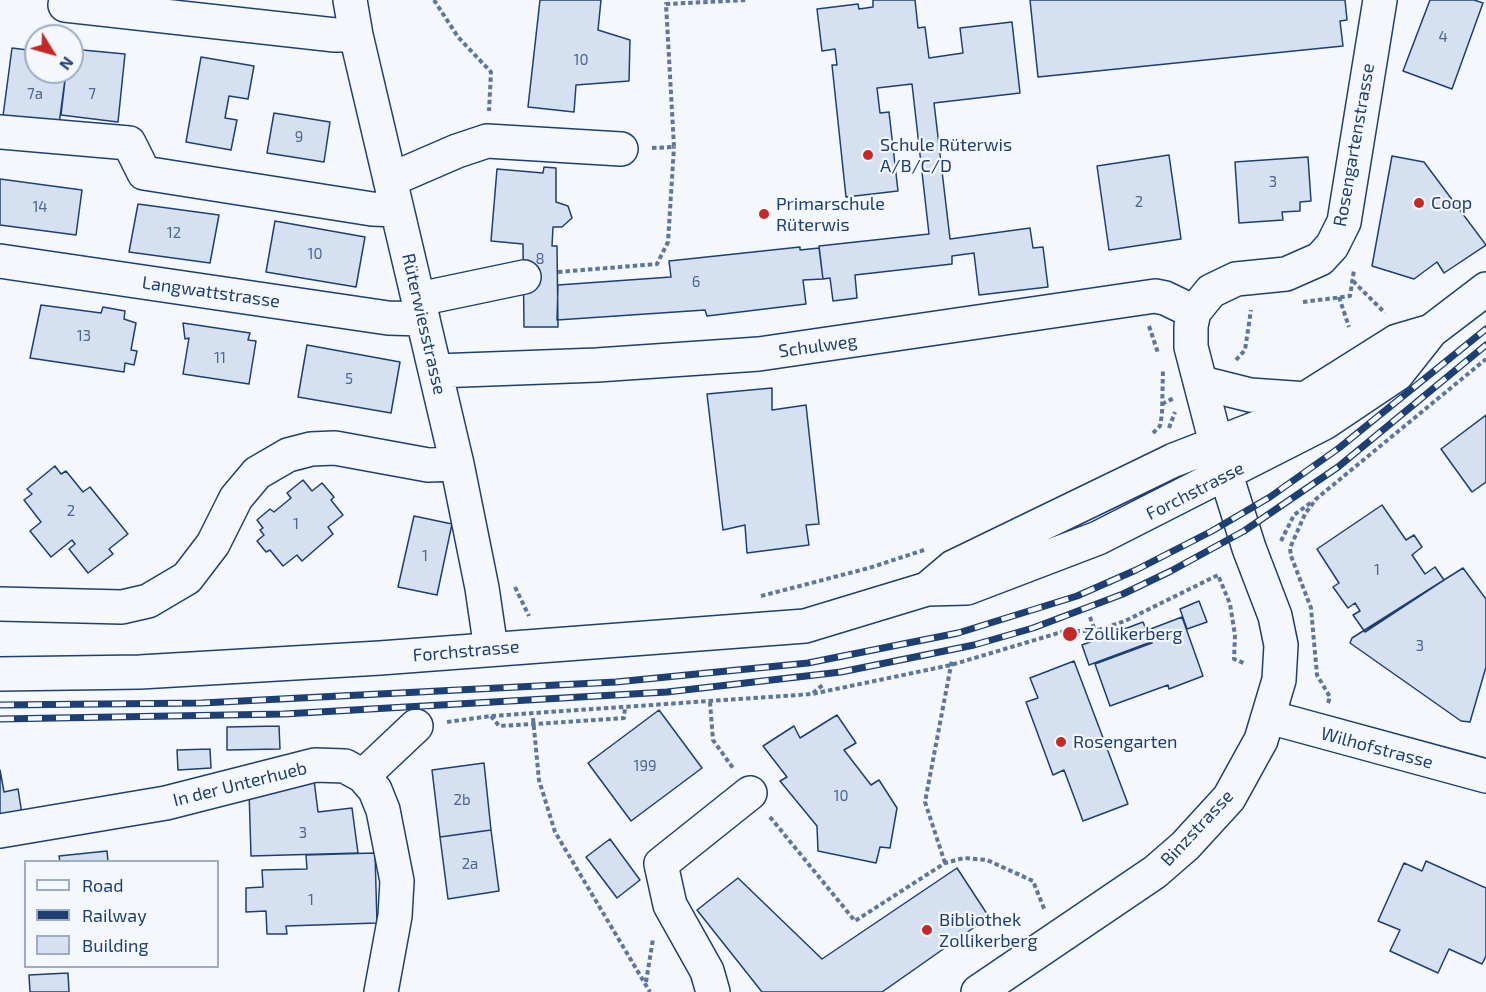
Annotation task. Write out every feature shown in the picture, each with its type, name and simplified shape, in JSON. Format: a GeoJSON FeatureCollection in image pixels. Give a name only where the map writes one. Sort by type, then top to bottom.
{"type":"FeatureCollection","features":[{"type":"Feature","properties":{"kind":"street","name":"Rüterwiesstrasse"},"geometry":{"type":"LineString","coordinates":[[350,0],[356,35],[457,464],[482,588],[491,649]]}},
{"type":"Feature","properties":{"kind":"street","name":"Rosengartenstrasse"},"geometry":{"type":"LineString","coordinates":[[1194,312],[1211,291],[1236,279],[1286,274],[1320,259],[1332,246],[1344,222],[1380,0]]}},
{"type":"Feature","properties":{"kind":"street"},"geometry":{"type":"LineString","coordinates":[[65,5],[335,35],[356,35]]}},
{"type":"Feature","properties":{"kind":"street"},"geometry":{"type":"LineString","coordinates":[[0,132],[129,143],[144,173],[372,209],[457,151],[487,141],[621,149]]}},
{"type":"Feature","properties":{"kind":"street","name":"Langwattstrasse"},"geometry":{"type":"LineString","coordinates":[[0,261],[388,318],[524,277]]}},
{"type":"Feature","properties":{"kind":"street","name":"Forchstrasse"},"geometry":{"type":"LineString","coordinates":[[0,674],[140,672],[380,658],[805,626],[927,589],[967,588],[1098,538],[1324,423],[1397,374],[1431,331],[1486,290]]}},
{"type":"Feature","properties":{"kind":"street","name":"Schulweg"},"geometry":{"type":"LineString","coordinates":[[436,371],[759,354],[1147,297],[1165,298],[1194,312]]}},
{"type":"Feature","properties":{"kind":"street"},"geometry":{"type":"LineString","coordinates":[[1194,312],[1191,347],[1216,443]]}},
{"type":"Feature","properties":{"kind":"street","name":"Forchstrasse"},"geometry":{"type":"LineString","coordinates":[[927,589],[953,567],[1153,470],[1262,426],[1397,341],[1431,331]]}},
{"type":"Feature","properties":{"kind":"street"},"geometry":{"type":"LineString","coordinates":[[1202,383],[1250,395],[1307,399]]}},
{"type":"Feature","properties":{"kind":"street","name":"Binzstrasse"},"geometry":{"type":"LineString","coordinates":[[978,992],[1155,872],[1185,846],[1229,798],[1261,740],[1279,680],[1281,645],[1275,616],[1249,548],[1216,443]]}},
{"type":"Feature","properties":{"kind":"street"},"geometry":{"type":"LineString","coordinates":[[0,604],[122,607],[148,601],[187,578],[213,544],[236,498],[257,472],[288,455],[311,449],[335,448],[428,465],[457,464]]}},
{"type":"Feature","properties":{"kind":"street","name":"Wilhofstrasse"},"geometry":{"type":"LineString","coordinates":[[1269,717],[1486,776]]}},
{"type":"Feature","properties":{"kind":"street"},"geometry":{"type":"LineString","coordinates":[[381,992],[395,916],[397,880],[383,810],[375,790],[363,776],[416,726]]}},
{"type":"Feature","properties":{"kind":"street","name":"In der Unterhueb"},"geometry":{"type":"LineString","coordinates":[[0,831],[166,803],[315,765],[345,766],[363,776]]}},
{"type":"Feature","properties":{"kind":"street"},"geometry":{"type":"LineString","coordinates":[[713,992],[707,971],[670,904],[661,864],[750,794]]}},
{"type":"Feature","properties":{"kind":"path"},"geometry":{"type":"LineString","coordinates":[[434,0],[458,37],[491,72],[487,141]]}},
{"type":"Feature","properties":{"kind":"path"},"geometry":{"type":"LineString","coordinates":[[558,272],[657,264],[668,242],[674,147],[666,4],[748,0]]}},
{"type":"Feature","properties":{"kind":"path"},"geometry":{"type":"LineString","coordinates":[[621,149],[674,147]]}},
{"type":"Feature","properties":{"kind":"path"},"geometry":{"type":"LineString","coordinates":[[1352,281],[1385,313]]}},
{"type":"Feature","properties":{"kind":"path"},"geometry":{"type":"LineString","coordinates":[[1339,297],[1349,327]]}},
{"type":"Feature","properties":{"kind":"path"},"geometry":{"type":"LineString","coordinates":[[1159,356],[1148,324],[1165,298]]}},
{"type":"Feature","properties":{"kind":"path"},"geometry":{"type":"LineString","coordinates":[[1327,706],[1330,697],[1317,675],[1311,608],[1290,548],[1305,514],[1316,499],[1486,359]]}},
{"type":"Feature","properties":{"kind":"path"},"geometry":{"type":"LineString","coordinates":[[1146,437],[1160,426],[1163,367],[1173,368]]}},
{"type":"Feature","properties":{"kind":"path"},"geometry":{"type":"LineString","coordinates":[[1167,434],[1178,408]]}},
{"type":"Feature","properties":{"kind":"path"},"geometry":{"type":"LineString","coordinates":[[752,598],[870,568],[931,547]]}},
{"type":"Feature","properties":{"kind":"path"},"geometry":{"type":"LineString","coordinates":[[416,726],[491,716],[813,694],[1026,645],[1065,631],[1095,631],[1125,621],[1218,575],[1230,604],[1235,635],[1234,659],[1246,664]]}},
{"type":"Feature","properties":{"kind":"path"},"geometry":{"type":"LineString","coordinates":[[512,582],[529,614]]}},
{"type":"Feature","properties":{"kind":"path"},"geometry":{"type":"LineString","coordinates":[[1090,617],[1095,631]]}},
{"type":"Feature","properties":{"kind":"path"},"geometry":{"type":"LineString","coordinates":[[945,863],[925,802],[951,663]]}},
{"type":"Feature","properties":{"kind":"path"},"geometry":{"type":"LineString","coordinates":[[813,694],[824,684]]}},
{"type":"Feature","properties":{"kind":"path"},"geometry":{"type":"LineString","coordinates":[[491,716],[499,726],[624,718],[625,707]]}},
{"type":"Feature","properties":{"kind":"path"},"geometry":{"type":"LineString","coordinates":[[534,718],[539,780],[555,832],[650,992]]}},
{"type":"Feature","properties":{"kind":"path"},"geometry":{"type":"LineString","coordinates":[[781,830],[855,921],[945,863],[964,858],[987,860],[1033,881],[1057,939]]}},
{"type":"Feature","properties":{"kind":"building"},"geometry":{"type":"Polygon","coordinates":[[[540,0],[601,0],[598,30],[630,40],[629,81],[576,85],[574,112],[528,107],[540,0]]]}},
{"type":"Feature","properties":{"kind":"building","name":"Schule Rüterwis A/B/C/D"},"geometry":{"type":"Polygon","coordinates":[[[873,0],[915,0],[918,28],[925,27],[929,58],[963,53],[960,28],[1012,22],[1020,93],[934,103],[950,239],[1030,228],[1033,248],[1043,247],[1048,287],[979,295],[974,253],[952,256],[952,264],[855,275],[857,298],[833,301],[830,278],[823,279],[819,246],[929,234],[912,84],[877,88],[880,113],[889,112],[898,191],[846,197],[832,65],[837,65],[835,49],[822,51],[817,9],[858,4],[859,9],[873,7],[873,0]]]}},
{"type":"Feature","properties":{"kind":"building"},"geometry":{"type":"Polygon","coordinates":[[[1030,0],[1345,0],[1347,20],[1340,21],[1343,46],[1038,77],[1030,0]]]}},
{"type":"Feature","properties":{"kind":"building"},"geometry":{"type":"Polygon","coordinates":[[[1430,0],[1474,0],[1483,3],[1452,89],[1403,71],[1430,0]]]}},
{"type":"Feature","properties":{"kind":"building"},"geometry":{"type":"Polygon","coordinates":[[[12,48],[24,50],[24,84],[64,84],[59,124],[3,116],[12,48]]]}},
{"type":"Feature","properties":{"kind":"building"},"geometry":{"type":"Polygon","coordinates":[[[84,50],[125,54],[118,122],[61,115],[65,84],[84,84],[84,50]]]}},
{"type":"Feature","properties":{"kind":"building"},"geometry":{"type":"Polygon","coordinates":[[[201,57],[254,66],[248,99],[229,96],[225,118],[237,120],[231,150],[186,142],[201,57]]]}},
{"type":"Feature","properties":{"kind":"building"},"geometry":{"type":"Polygon","coordinates":[[[274,113],[330,122],[324,162],[267,153],[274,113]]]}},
{"type":"Feature","properties":{"kind":"building"},"geometry":{"type":"Polygon","coordinates":[[[1169,155],[1181,239],[1109,250],[1097,166],[1169,155]]]}},
{"type":"Feature","properties":{"kind":"building","name":"Coop"},"geometry":{"type":"Polygon","coordinates":[[[1392,156],[1424,162],[1486,245],[1444,273],[1437,262],[1414,279],[1372,266],[1392,156]]]}},
{"type":"Feature","properties":{"kind":"building"},"geometry":{"type":"Polygon","coordinates":[[[1308,157],[1311,201],[1300,202],[1300,211],[1282,212],[1283,220],[1239,223],[1235,162],[1308,157]]]}},
{"type":"Feature","properties":{"kind":"building"},"geometry":{"type":"Polygon","coordinates":[[[544,167],[556,168],[556,202],[568,206],[572,218],[562,227],[553,227],[552,246],[557,246],[558,327],[524,327],[523,244],[491,241],[497,169],[543,173],[544,167]]]}},
{"type":"Feature","properties":{"kind":"building"},"geometry":{"type":"Polygon","coordinates":[[[0,179],[82,190],[76,235],[0,225],[0,179]]]}},
{"type":"Feature","properties":{"kind":"building"},"geometry":{"type":"Polygon","coordinates":[[[138,204],[219,215],[210,263],[129,252],[138,204]]]}},
{"type":"Feature","properties":{"kind":"building"},"geometry":{"type":"Polygon","coordinates":[[[275,221],[365,237],[356,287],[266,272],[275,221]]]}},
{"type":"Feature","properties":{"kind":"building"},"geometry":{"type":"Polygon","coordinates":[[[800,247],[800,250],[819,248],[823,279],[803,280],[806,304],[707,316],[705,310],[557,320],[558,285],[671,277],[669,261],[800,247]]]}},
{"type":"Feature","properties":{"kind":"building"},"geometry":{"type":"Polygon","coordinates":[[[41,305],[101,313],[103,307],[125,311],[124,319],[136,323],[131,350],[137,351],[134,365],[125,363],[124,372],[30,358],[41,305]]]}},
{"type":"Feature","properties":{"kind":"building"},"geometry":{"type":"Polygon","coordinates":[[[183,323],[250,333],[248,340],[256,341],[249,384],[183,374],[189,338],[185,339],[183,323]]]}},
{"type":"Feature","properties":{"kind":"building"},"geometry":{"type":"Polygon","coordinates":[[[307,345],[400,362],[391,413],[298,397],[307,345]]]}},
{"type":"Feature","properties":{"kind":"building"},"geometry":{"type":"Polygon","coordinates":[[[772,388],[772,410],[806,405],[819,524],[806,525],[809,545],[747,553],[745,525],[723,530],[707,394],[772,388]]]}},
{"type":"Feature","properties":{"kind":"building"},"geometry":{"type":"Polygon","coordinates":[[[1486,415],[1486,482],[1472,492],[1441,449],[1486,415]]]}},
{"type":"Feature","properties":{"kind":"building"},"geometry":{"type":"Polygon","coordinates":[[[55,466],[61,474],[66,471],[83,492],[90,487],[128,534],[109,549],[113,554],[88,573],[69,549],[75,544],[72,540],[51,557],[30,531],[41,522],[24,500],[32,494],[27,489],[55,466]]]}},
{"type":"Feature","properties":{"kind":"building"},"geometry":{"type":"Polygon","coordinates":[[[303,480],[312,491],[322,483],[334,497],[331,500],[343,515],[328,527],[333,534],[302,561],[297,555],[283,566],[270,550],[266,552],[257,541],[264,535],[260,530],[263,528],[257,520],[270,509],[274,512],[291,498],[287,493],[303,480]]]}},
{"type":"Feature","properties":{"kind":"building"},"geometry":{"type":"Polygon","coordinates":[[[1382,505],[1406,540],[1414,535],[1422,547],[1412,555],[1425,574],[1435,567],[1444,580],[1365,632],[1353,615],[1360,611],[1355,603],[1348,608],[1333,587],[1339,583],[1317,549],[1382,505]]]}},
{"type":"Feature","properties":{"kind":"building"},"geometry":{"type":"Polygon","coordinates":[[[414,516],[452,524],[437,595],[398,587],[414,516]]]}},
{"type":"Feature","properties":{"kind":"building"},"geometry":{"type":"Polygon","coordinates":[[[1463,568],[1486,599],[1486,667],[1470,722],[1461,721],[1350,643],[1352,638],[1463,568]]]}},
{"type":"Feature","properties":{"kind":"building"},"geometry":{"type":"Polygon","coordinates":[[[1199,601],[1207,622],[1187,629],[1180,609],[1199,601]]]}},
{"type":"Feature","properties":{"kind":"building"},"geometry":{"type":"Polygon","coordinates":[[[1182,617],[1203,676],[1169,689],[1168,685],[1110,706],[1095,664],[1152,643],[1148,630],[1182,617]]]}},
{"type":"Feature","properties":{"kind":"building"},"geometry":{"type":"Polygon","coordinates":[[[1143,622],[1151,642],[1089,665],[1082,645],[1143,622]]]}},
{"type":"Feature","properties":{"kind":"building"},"geometry":{"type":"Polygon","coordinates":[[[1074,661],[1128,804],[1083,821],[1064,770],[1053,775],[1026,702],[1038,698],[1030,678],[1074,661]]]}},
{"type":"Feature","properties":{"kind":"building"},"geometry":{"type":"Polygon","coordinates":[[[659,710],[702,768],[631,821],[588,763],[659,710]]]}},
{"type":"Feature","properties":{"kind":"building"},"geometry":{"type":"Polygon","coordinates":[[[837,715],[856,743],[844,750],[871,785],[879,780],[897,808],[890,848],[880,847],[876,863],[818,851],[817,826],[780,781],[787,777],[763,746],[794,726],[800,738],[837,715]]]}},
{"type":"Feature","properties":{"kind":"building"},"geometry":{"type":"Polygon","coordinates":[[[279,726],[280,749],[227,750],[227,727],[279,726]]]}},
{"type":"Feature","properties":{"kind":"building"},"geometry":{"type":"Polygon","coordinates":[[[210,749],[211,768],[178,770],[177,750],[210,749]]]}},
{"type":"Feature","properties":{"kind":"building"},"geometry":{"type":"Polygon","coordinates":[[[484,763],[491,830],[440,837],[432,770],[484,763]]]}},
{"type":"Feature","properties":{"kind":"building"},"geometry":{"type":"Polygon","coordinates":[[[0,770],[4,792],[18,789],[22,814],[0,819],[0,770]]]}},
{"type":"Feature","properties":{"kind":"building"},"geometry":{"type":"Polygon","coordinates":[[[314,780],[318,812],[352,808],[358,853],[251,856],[249,790],[314,780]]]}},
{"type":"Feature","properties":{"kind":"building"},"geometry":{"type":"Polygon","coordinates":[[[491,830],[499,891],[448,899],[440,837],[491,830]]]}},
{"type":"Feature","properties":{"kind":"building"},"geometry":{"type":"Polygon","coordinates":[[[610,839],[640,880],[617,898],[586,857],[610,839]]]}},
{"type":"Feature","properties":{"kind":"building"},"geometry":{"type":"Polygon","coordinates":[[[107,851],[108,860],[60,860],[59,856],[107,851]]]}},
{"type":"Feature","properties":{"kind":"building"},"geometry":{"type":"Polygon","coordinates":[[[375,853],[377,923],[286,926],[287,934],[267,934],[266,911],[246,912],[246,888],[263,887],[262,870],[307,869],[306,855],[375,853]]]}},
{"type":"Feature","properties":{"kind":"building"},"geometry":{"type":"Polygon","coordinates":[[[1426,861],[1486,888],[1486,956],[1482,964],[1449,949],[1438,973],[1390,951],[1400,930],[1378,921],[1404,863],[1422,871],[1426,861]]]}},
{"type":"Feature","properties":{"kind":"building"},"geometry":{"type":"Polygon","coordinates":[[[957,868],[989,917],[882,992],[762,992],[697,910],[738,878],[822,959],[957,868]]]}},
{"type":"Feature","properties":{"kind":"building"},"geometry":{"type":"Polygon","coordinates":[[[68,973],[69,992],[30,992],[29,975],[68,973]]]}},
{"type":"Feature","properties":{"kind":"railway"},"geometry":{"type":"LineString","coordinates":[[0,705],[202,703],[616,682],[808,663],[958,633],[1077,596],[1136,570],[1212,531],[1270,497],[1339,448],[1486,329]]}},
{"type":"Feature","properties":{"kind":"railway"},"geometry":{"type":"LineString","coordinates":[[0,719],[284,714],[667,692],[841,672],[974,645],[1033,628],[1123,594],[1244,531],[1338,467],[1486,345]]}},
{"type":"Feature","properties":{"kind":"place","name":"Schule Rüterwis A/B/C/D"},"geometry":{"type":"Point","coordinates":[868,155]}},
{"type":"Feature","properties":{"kind":"place","name":"Coop"},"geometry":{"type":"Point","coordinates":[1419,203]}},
{"type":"Feature","properties":{"kind":"place","name":"Primarschule Rüterwis"},"geometry":{"type":"Point","coordinates":[764,214]}},
{"type":"Feature","properties":{"kind":"place","name":"Zollikerberg"},"geometry":{"type":"Point","coordinates":[1070,634]}},
{"type":"Feature","properties":{"kind":"place","name":"Rosengarten"},"geometry":{"type":"Point","coordinates":[1061,742]}},
{"type":"Feature","properties":{"kind":"place","name":"Bibliothek Zollikerberg"},"geometry":{"type":"Point","coordinates":[927,930]}}]}
